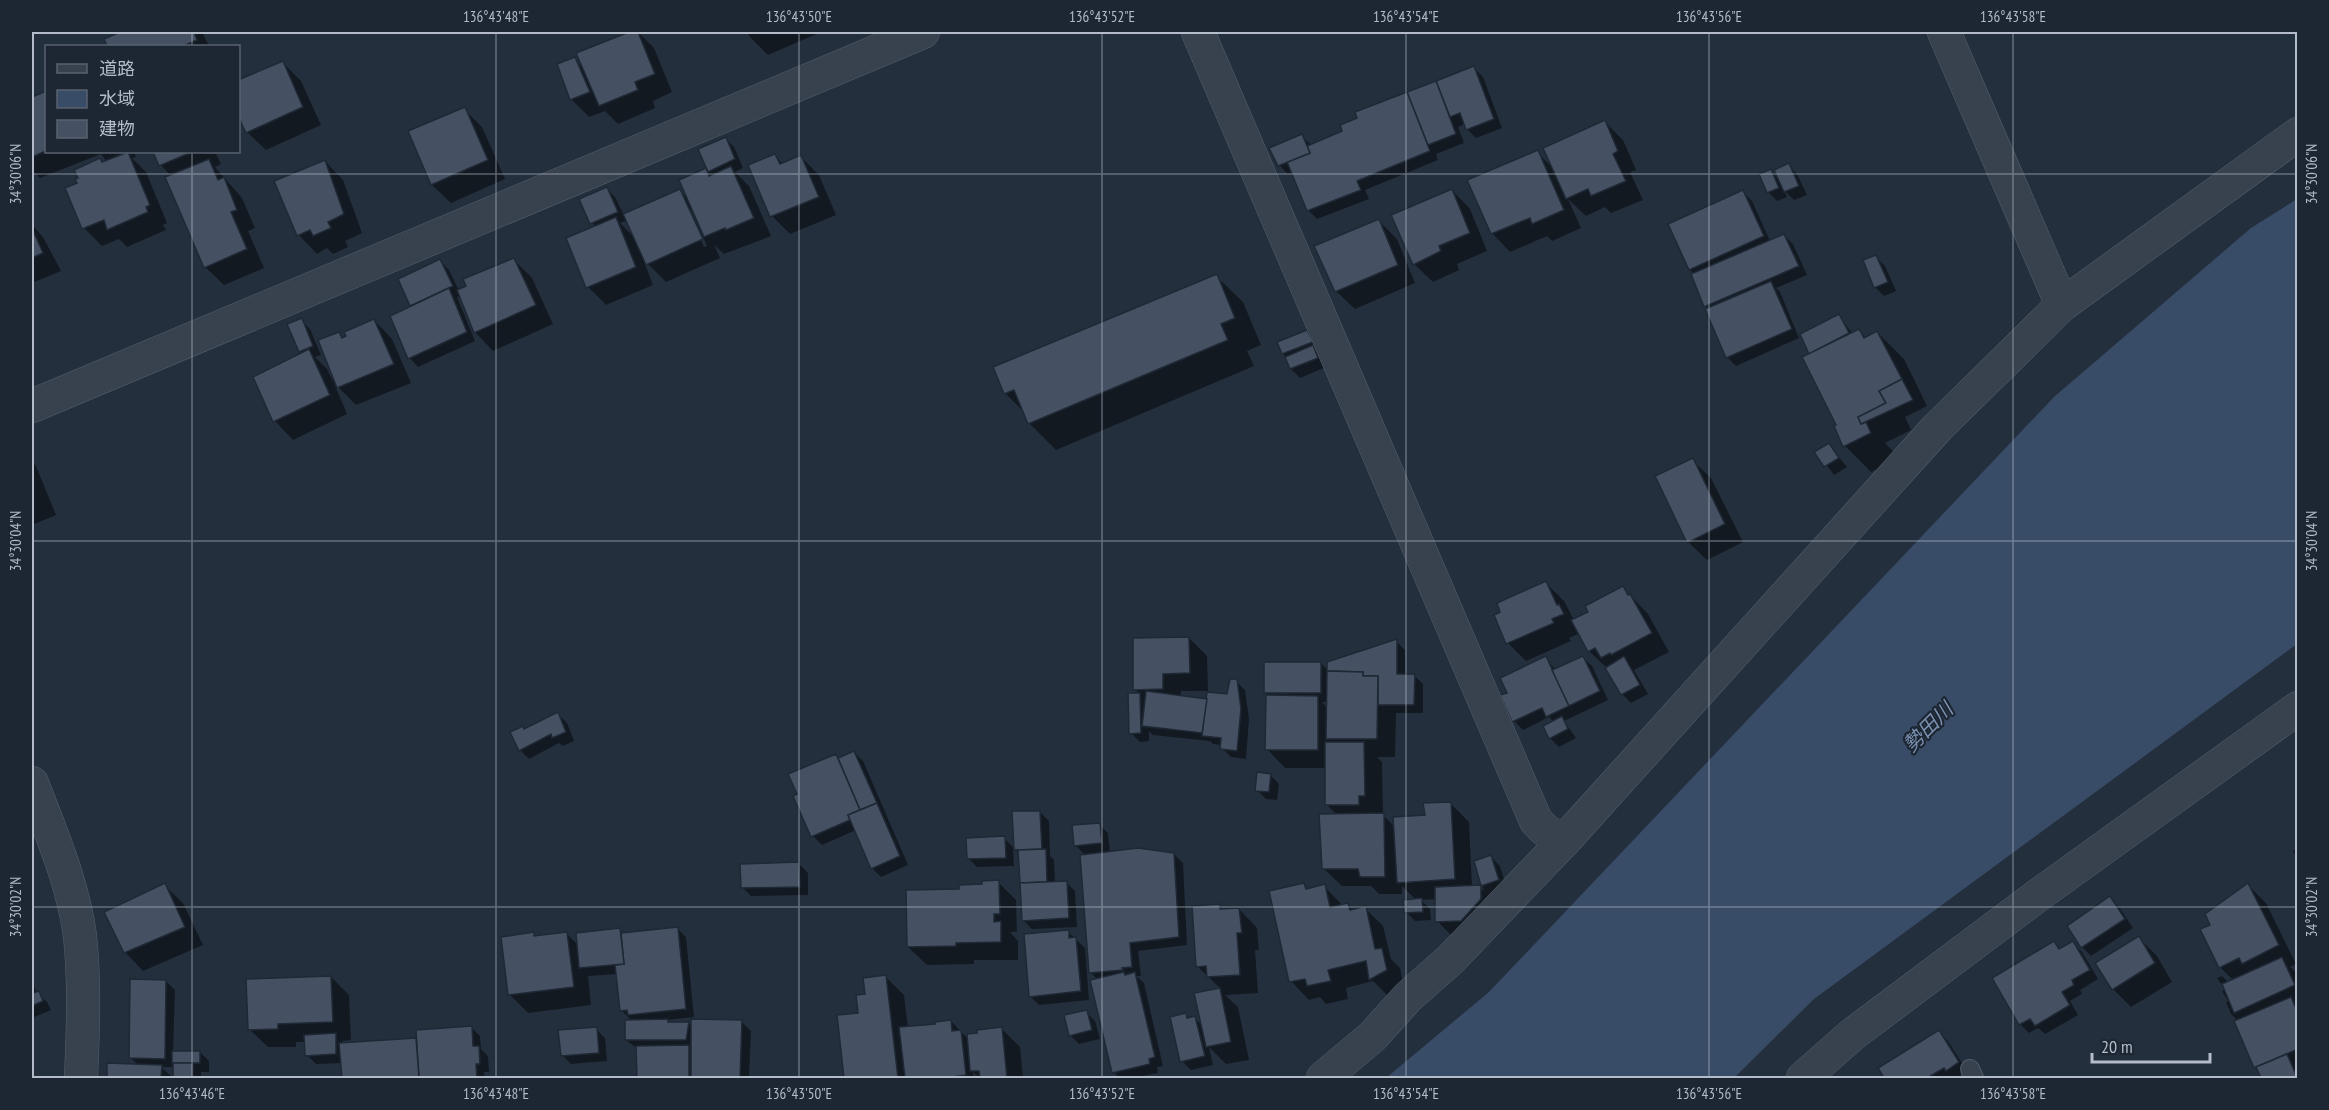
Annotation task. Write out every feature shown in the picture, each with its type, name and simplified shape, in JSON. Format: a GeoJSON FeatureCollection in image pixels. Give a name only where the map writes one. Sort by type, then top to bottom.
{"type":"FeatureCollection","features":[{"type":"Feature","properties":{"kind":"street"},"geometry":{"type":"LineString","coordinates":[[32,406],[923,32]]}},
{"type":"Feature","properties":{"kind":"street"},"geometry":{"type":"LineString","coordinates":[[1198,32],[1536,821],[1546,831],[1564,841]]}},
{"type":"Feature","properties":{"kind":"street"},"geometry":{"type":"LineString","coordinates":[[1944,32],[2062,305]]}},
{"type":"Feature","properties":{"kind":"street"},"geometry":{"type":"LineString","coordinates":[[1323,1078],[1373,1036],[1408,997],[1450,960],[1564,841],[1938,428],[2062,305],[2298,134]]}},
{"type":"Feature","properties":{"kind":"street"},"geometry":{"type":"LineString","coordinates":[[1803,1078],[1853,1034],[2037,896],[2298,708]]}},
{"type":"Feature","properties":{"kind":"street"},"geometry":{"type":"LineString","coordinates":[[32,783],[63,865],[80,935],[83,1032],[81,1078]]}},
{"type":"Feature","properties":{"kind":"water","name":"勢田川"},"geometry":{"type":"Polygon","coordinates":[[[2297,199],[2297,644],[1814,999],[1734,1078],[1386,1078],[1489,992],[2054,397],[2251,228],[2297,199]]]}},
{"type":"Feature","properties":{"kind":"building"},"geometry":{"type":"Polygon","coordinates":[[[120,32],[194,32],[197,40],[185,45],[107,45],[104,39],[120,32]]]}},
{"type":"Feature","properties":{"kind":"building"},"geometry":{"type":"Polygon","coordinates":[[[629,32],[638,32],[655,74],[635,82],[638,90],[599,106],[576,53],[629,32]]]}},
{"type":"Feature","properties":{"kind":"building"},"geometry":{"type":"Polygon","coordinates":[[[575,57],[590,92],[570,100],[557,64],[575,57]]]}},
{"type":"Feature","properties":{"kind":"building"},"geometry":{"type":"Polygon","coordinates":[[[283,61],[303,107],[246,133],[240,120],[240,79],[283,61]]]}},
{"type":"Feature","properties":{"kind":"building"},"geometry":{"type":"Polygon","coordinates":[[[1474,66],[1494,119],[1466,130],[1460,113],[1450,117],[1436,81],[1474,66]]]}},
{"type":"Feature","properties":{"kind":"building"},"geometry":{"type":"Polygon","coordinates":[[[1436,81],[1456,134],[1428,145],[1407,92],[1436,81]]]}},
{"type":"Feature","properties":{"kind":"building"},"geometry":{"type":"Polygon","coordinates":[[[45,91],[45,151],[32,157],[32,97],[45,91]]]}},
{"type":"Feature","properties":{"kind":"building"},"geometry":{"type":"Polygon","coordinates":[[[1407,92],[1430,151],[1357,181],[1361,190],[1307,211],[1287,162],[1310,153],[1307,146],[1342,131],[1340,125],[1357,118],[1355,112],[1407,92]]]}},
{"type":"Feature","properties":{"kind":"building"},"geometry":{"type":"Polygon","coordinates":[[[465,107],[488,160],[431,185],[408,131],[465,107]]]}},
{"type":"Feature","properties":{"kind":"building"},"geometry":{"type":"Polygon","coordinates":[[[1605,120],[1618,151],[1613,154],[1626,181],[1591,196],[1588,189],[1566,199],[1543,148],[1605,120]]]}},
{"type":"Feature","properties":{"kind":"building"},"geometry":{"type":"Polygon","coordinates":[[[1302,134],[1310,153],[1278,166],[1269,148],[1302,134]]]}},
{"type":"Feature","properties":{"kind":"building"},"geometry":{"type":"Polygon","coordinates":[[[726,137],[735,159],[708,172],[698,149],[726,137]]]}},
{"type":"Feature","properties":{"kind":"building"},"geometry":{"type":"Polygon","coordinates":[[[1538,150],[1564,210],[1532,224],[1530,218],[1491,234],[1467,180],[1538,150]]]}},
{"type":"Feature","properties":{"kind":"building"},"geometry":{"type":"Polygon","coordinates":[[[128,153],[150,205],[146,207],[148,212],[107,230],[104,220],[82,229],[65,188],[77,183],[75,179],[78,178],[74,170],[100,158],[102,162],[128,153]]]}},
{"type":"Feature","properties":{"kind":"building"},"geometry":{"type":"Polygon","coordinates":[[[153,153],[190,153],[159,166],[153,153]]]}},
{"type":"Feature","properties":{"kind":"building"},"geometry":{"type":"Polygon","coordinates":[[[775,154],[780,164],[801,155],[819,197],[770,217],[748,165],[775,154]]]}},
{"type":"Feature","properties":{"kind":"building"},"geometry":{"type":"Polygon","coordinates":[[[209,159],[218,180],[224,177],[237,210],[231,212],[247,249],[204,268],[165,177],[209,159]]]}},
{"type":"Feature","properties":{"kind":"building"},"geometry":{"type":"Polygon","coordinates":[[[325,160],[344,214],[328,222],[331,228],[313,236],[310,230],[297,236],[274,181],[325,160]]]}},
{"type":"Feature","properties":{"kind":"building"},"geometry":{"type":"Polygon","coordinates":[[[1789,163],[1799,186],[1784,192],[1774,170],[1789,163]]]}},
{"type":"Feature","properties":{"kind":"building"},"geometry":{"type":"Polygon","coordinates":[[[731,166],[754,218],[704,237],[679,180],[706,168],[709,176],[731,166]]]}},
{"type":"Feature","properties":{"kind":"building"},"geometry":{"type":"Polygon","coordinates":[[[1771,169],[1779,188],[1767,193],[1759,174],[1771,169]]]}},
{"type":"Feature","properties":{"kind":"building"},"geometry":{"type":"Polygon","coordinates":[[[607,187],[618,212],[590,224],[579,199],[607,187]]]}},
{"type":"Feature","properties":{"kind":"building"},"geometry":{"type":"Polygon","coordinates":[[[680,189],[703,239],[646,265],[623,214],[680,189]]]}},
{"type":"Feature","properties":{"kind":"building"},"geometry":{"type":"Polygon","coordinates":[[[1452,189],[1470,233],[1439,246],[1441,251],[1413,265],[1391,215],[1452,189]]]}},
{"type":"Feature","properties":{"kind":"building"},"geometry":{"type":"Polygon","coordinates":[[[1743,190],[1764,236],[1689,270],[1668,224],[1743,190]]]}},
{"type":"Feature","properties":{"kind":"building"},"geometry":{"type":"Polygon","coordinates":[[[616,217],[636,267],[586,288],[566,238],[616,217]]]}},
{"type":"Feature","properties":{"kind":"building"},"geometry":{"type":"Polygon","coordinates":[[[1379,219],[1398,265],[1335,292],[1314,246],[1379,219]]]}},
{"type":"Feature","properties":{"kind":"building"},"geometry":{"type":"Polygon","coordinates":[[[32,228],[43,253],[32,258],[32,228]]]}},
{"type":"Feature","properties":{"kind":"building"},"geometry":{"type":"Polygon","coordinates":[[[1784,234],[1799,266],[1704,307],[1691,274],[1784,234]]]}},
{"type":"Feature","properties":{"kind":"building"},"geometry":{"type":"Polygon","coordinates":[[[1876,255],[1888,282],[1874,288],[1863,260],[1876,255]]]}},
{"type":"Feature","properties":{"kind":"building"},"geometry":{"type":"Polygon","coordinates":[[[514,258],[536,305],[474,333],[457,290],[466,286],[463,279],[514,258]]]}},
{"type":"Feature","properties":{"kind":"building"},"geometry":{"type":"Polygon","coordinates":[[[440,259],[453,286],[410,306],[398,279],[440,259]]]}},
{"type":"Feature","properties":{"kind":"building"},"geometry":{"type":"Polygon","coordinates":[[[1217,274],[1235,318],[1221,324],[1228,340],[1028,424],[1014,390],[1004,394],[993,367],[1217,274]]]}},
{"type":"Feature","properties":{"kind":"building"},"geometry":{"type":"Polygon","coordinates":[[[1771,281],[1792,329],[1726,358],[1705,309],[1771,281]]]}},
{"type":"Feature","properties":{"kind":"building"},"geometry":{"type":"Polygon","coordinates":[[[449,288],[467,332],[408,359],[390,316],[449,288]]]}},
{"type":"Feature","properties":{"kind":"building"},"geometry":{"type":"Polygon","coordinates":[[[1839,314],[1849,333],[1809,354],[1800,334],[1839,314]]]}},
{"type":"Feature","properties":{"kind":"building"},"geometry":{"type":"Polygon","coordinates":[[[302,318],[313,346],[299,352],[287,324],[302,318]]]}},
{"type":"Feature","properties":{"kind":"building"},"geometry":{"type":"Polygon","coordinates":[[[374,319],[394,364],[337,388],[318,340],[339,332],[342,338],[346,336],[344,332],[374,319]]]}},
{"type":"Feature","properties":{"kind":"building"},"geometry":{"type":"Polygon","coordinates":[[[1859,329],[1864,338],[1877,331],[1902,379],[1879,391],[1886,403],[1858,417],[1861,424],[1866,422],[1871,433],[1843,447],[1834,426],[1836,425],[1802,357],[1859,329]]]}},
{"type":"Feature","properties":{"kind":"building"},"geometry":{"type":"Polygon","coordinates":[[[1307,330],[1313,342],[1282,354],[1277,342],[1307,330]]]}},
{"type":"Feature","properties":{"kind":"building"},"geometry":{"type":"Polygon","coordinates":[[[1313,345],[1318,358],[1290,369],[1285,357],[1313,345]]]}},
{"type":"Feature","properties":{"kind":"building"},"geometry":{"type":"Polygon","coordinates":[[[309,349],[330,395],[273,422],[253,377],[309,349]]]}},
{"type":"Feature","properties":{"kind":"building"},"geometry":{"type":"Polygon","coordinates":[[[1902,379],[1913,400],[1861,424],[1858,417],[1886,403],[1879,391],[1902,379]]]}},
{"type":"Feature","properties":{"kind":"building"},"geometry":{"type":"Polygon","coordinates":[[[1829,443],[1839,458],[1824,467],[1814,452],[1829,443]]]}},
{"type":"Feature","properties":{"kind":"building"},"geometry":{"type":"Polygon","coordinates":[[[1693,458],[1725,524],[1687,543],[1655,476],[1693,458]]]}},
{"type":"Feature","properties":{"kind":"building"},"geometry":{"type":"Polygon","coordinates":[[[1546,581],[1557,605],[1559,604],[1564,614],[1552,619],[1554,623],[1506,644],[1494,615],[1500,612],[1497,603],[1546,581]]]}},
{"type":"Feature","properties":{"kind":"building"},"geometry":{"type":"Polygon","coordinates":[[[1623,586],[1652,633],[1601,658],[1595,648],[1588,652],[1571,620],[1588,612],[1585,606],[1623,586]]]}},
{"type":"Feature","properties":{"kind":"building"},"geometry":{"type":"Polygon","coordinates":[[[1189,637],[1190,673],[1163,674],[1163,689],[1133,690],[1133,638],[1189,637]]]}},
{"type":"Feature","properties":{"kind":"building"},"geometry":{"type":"Polygon","coordinates":[[[1397,639],[1397,674],[1415,674],[1414,705],[1378,705],[1378,676],[1363,676],[1363,672],[1327,671],[1327,662],[1397,639]]]}},
{"type":"Feature","properties":{"kind":"building"},"geometry":{"type":"Polygon","coordinates":[[[1546,656],[1569,706],[1546,717],[1542,708],[1512,722],[1500,695],[1507,693],[1500,678],[1546,656]]]}},
{"type":"Feature","properties":{"kind":"building"},"geometry":{"type":"Polygon","coordinates":[[[1583,656],[1600,691],[1569,706],[1552,670],[1583,656]]]}},
{"type":"Feature","properties":{"kind":"building"},"geometry":{"type":"Polygon","coordinates":[[[1624,656],[1640,685],[1621,695],[1605,668],[1624,656]]]}},
{"type":"Feature","properties":{"kind":"building"},"geometry":{"type":"Polygon","coordinates":[[[1264,662],[1321,662],[1321,693],[1264,693],[1264,662]]]}},
{"type":"Feature","properties":{"kind":"building"},"geometry":{"type":"Polygon","coordinates":[[[1327,671],[1363,672],[1363,676],[1378,676],[1377,739],[1326,739],[1327,671]]]}},
{"type":"Feature","properties":{"kind":"building"},"geometry":{"type":"Polygon","coordinates":[[[1230,679],[1237,679],[1241,709],[1237,751],[1220,749],[1221,738],[1202,736],[1207,692],[1227,694],[1230,679]]]}},
{"type":"Feature","properties":{"kind":"building"},"geometry":{"type":"Polygon","coordinates":[[[1146,691],[1207,699],[1202,733],[1142,726],[1146,691]]]}},
{"type":"Feature","properties":{"kind":"building"},"geometry":{"type":"Polygon","coordinates":[[[1128,693],[1140,693],[1141,733],[1129,734],[1128,693]]]}},
{"type":"Feature","properties":{"kind":"building"},"geometry":{"type":"Polygon","coordinates":[[[1266,695],[1318,696],[1318,750],[1265,750],[1266,695]]]}},
{"type":"Feature","properties":{"kind":"building"},"geometry":{"type":"Polygon","coordinates":[[[558,712],[566,732],[552,738],[551,734],[519,751],[510,732],[523,726],[524,729],[558,712]]]}},
{"type":"Feature","properties":{"kind":"building"},"geometry":{"type":"Polygon","coordinates":[[[1562,716],[1568,729],[1549,739],[1543,726],[1562,716]]]}},
{"type":"Feature","properties":{"kind":"building"},"geometry":{"type":"Polygon","coordinates":[[[1325,742],[1364,742],[1365,796],[1359,796],[1359,805],[1325,805],[1325,742]]]}},
{"type":"Feature","properties":{"kind":"building"},"geometry":{"type":"Polygon","coordinates":[[[854,751],[877,803],[860,810],[838,758],[854,751]]]}},
{"type":"Feature","properties":{"kind":"building"},"geometry":{"type":"Polygon","coordinates":[[[836,754],[860,810],[848,815],[850,820],[811,837],[793,796],[797,794],[788,774],[836,754]]]}},
{"type":"Feature","properties":{"kind":"building"},"geometry":{"type":"Polygon","coordinates":[[[1257,772],[1271,774],[1269,792],[1255,791],[1257,772]]]}},
{"type":"Feature","properties":{"kind":"building"},"geometry":{"type":"Polygon","coordinates":[[[1451,802],[1455,879],[1397,883],[1393,817],[1425,815],[1423,803],[1451,802]]]}},
{"type":"Feature","properties":{"kind":"building"},"geometry":{"type":"Polygon","coordinates":[[[877,803],[900,856],[871,869],[848,815],[877,803]]]}},
{"type":"Feature","properties":{"kind":"building"},"geometry":{"type":"Polygon","coordinates":[[[1012,811],[1040,811],[1042,849],[1014,850],[1012,811]]]}},
{"type":"Feature","properties":{"kind":"building"},"geometry":{"type":"Polygon","coordinates":[[[1384,813],[1385,877],[1360,877],[1358,869],[1322,869],[1319,814],[1384,813]]]}},
{"type":"Feature","properties":{"kind":"building"},"geometry":{"type":"Polygon","coordinates":[[[1100,823],[1102,843],[1074,846],[1072,825],[1100,823]]]}},
{"type":"Feature","properties":{"kind":"building"},"geometry":{"type":"Polygon","coordinates":[[[1005,836],[1006,858],[967,859],[966,838],[1005,836]]]}},
{"type":"Feature","properties":{"kind":"building"},"geometry":{"type":"Polygon","coordinates":[[[1138,848],[1174,853],[1179,937],[1130,943],[1132,967],[1089,973],[1080,855],[1138,848]]]}},
{"type":"Feature","properties":{"kind":"building"},"geometry":{"type":"Polygon","coordinates":[[[1046,849],[1047,882],[1020,883],[1018,850],[1046,849]]]}},
{"type":"Feature","properties":{"kind":"building"},"geometry":{"type":"Polygon","coordinates":[[[1491,855],[1499,880],[1481,886],[1474,861],[1491,855]]]}},
{"type":"Feature","properties":{"kind":"building"},"geometry":{"type":"Polygon","coordinates":[[[799,862],[800,887],[741,888],[740,864],[799,862]]]}},
{"type":"Feature","properties":{"kind":"building"},"geometry":{"type":"Polygon","coordinates":[[[999,880],[1000,914],[994,914],[994,922],[1001,921],[1001,942],[907,947],[906,890],[959,889],[959,885],[982,884],[982,881],[999,880]]]}},
{"type":"Feature","properties":{"kind":"building"},"geometry":{"type":"Polygon","coordinates":[[[1067,881],[1069,918],[1022,921],[1020,883],[1067,881]]]}},
{"type":"Feature","properties":{"kind":"building"},"geometry":{"type":"Polygon","coordinates":[[[165,883],[185,927],[124,953],[104,912],[165,883]]]}},
{"type":"Feature","properties":{"kind":"building"},"geometry":{"type":"Polygon","coordinates":[[[1304,883],[1306,889],[1325,884],[1330,907],[1348,903],[1350,910],[1366,906],[1375,949],[1382,948],[1387,970],[1369,980],[1366,961],[1328,970],[1331,981],[1307,986],[1305,979],[1289,982],[1269,891],[1304,883]]]}},
{"type":"Feature","properties":{"kind":"building"},"geometry":{"type":"Polygon","coordinates":[[[2248,883],[2279,945],[2242,964],[2239,958],[2219,968],[2200,929],[2210,925],[2205,914],[2248,883]]]}},
{"type":"Feature","properties":{"kind":"building"},"geometry":{"type":"Polygon","coordinates":[[[1481,885],[1481,899],[1461,921],[1435,922],[1435,887],[1481,885]]]}},
{"type":"Feature","properties":{"kind":"building"},"geometry":{"type":"Polygon","coordinates":[[[2110,896],[2125,919],[2081,948],[2067,926],[2110,896]]]}},
{"type":"Feature","properties":{"kind":"building"},"geometry":{"type":"Polygon","coordinates":[[[1422,898],[1423,912],[1404,913],[1403,900],[1422,898]]]}},
{"type":"Feature","properties":{"kind":"building"},"geometry":{"type":"Polygon","coordinates":[[[1220,904],[1220,909],[1239,908],[1242,933],[1237,933],[1240,975],[1207,977],[1206,966],[1196,967],[1192,906],[1220,904]]]}},
{"type":"Feature","properties":{"kind":"building"},"geometry":{"type":"Polygon","coordinates":[[[678,927],[686,1009],[628,1015],[627,1010],[620,1011],[615,965],[624,964],[621,933],[678,927]]]}},
{"type":"Feature","properties":{"kind":"building"},"geometry":{"type":"Polygon","coordinates":[[[620,928],[624,964],[579,968],[576,933],[620,928]]]}},
{"type":"Feature","properties":{"kind":"building"},"geometry":{"type":"Polygon","coordinates":[[[1069,930],[1069,938],[1076,937],[1081,991],[1029,997],[1024,934],[1069,930]]]}},
{"type":"Feature","properties":{"kind":"building"},"geometry":{"type":"Polygon","coordinates":[[[534,932],[534,936],[567,932],[574,987],[508,995],[501,937],[534,932]]]}},
{"type":"Feature","properties":{"kind":"building"},"geometry":{"type":"Polygon","coordinates":[[[2139,936],[2155,963],[2112,990],[2095,963],[2139,936]]]}},
{"type":"Feature","properties":{"kind":"building"},"geometry":{"type":"Polygon","coordinates":[[[2054,941],[2059,949],[2073,941],[2090,970],[2072,980],[2074,985],[2062,992],[2070,1005],[2035,1026],[2030,1019],[2019,1025],[1992,978],[2054,941]]]}},
{"type":"Feature","properties":{"kind":"building"},"geometry":{"type":"Polygon","coordinates":[[[2282,957],[2295,985],[2234,1013],[2222,984],[2282,957]]]}},
{"type":"Feature","properties":{"kind":"building"},"geometry":{"type":"Polygon","coordinates":[[[1124,972],[1125,975],[1135,972],[1155,1057],[1149,1059],[1150,1064],[1112,1073],[1090,980],[1124,972]]]}},
{"type":"Feature","properties":{"kind":"building"},"geometry":{"type":"Polygon","coordinates":[[[886,975],[898,1078],[844,1078],[837,1015],[858,1013],[856,995],[865,994],[863,978],[886,975]]]}},
{"type":"Feature","properties":{"kind":"building"},"geometry":{"type":"Polygon","coordinates":[[[331,976],[333,1022],[278,1024],[278,1029],[248,1030],[246,979],[331,976]]]}},
{"type":"Feature","properties":{"kind":"building"},"geometry":{"type":"Polygon","coordinates":[[[130,979],[166,980],[165,1059],[129,1058],[130,979]]]}},
{"type":"Feature","properties":{"kind":"building"},"geometry":{"type":"Polygon","coordinates":[[[1220,988],[1231,1042],[1206,1047],[1194,993],[1220,988]]]}},
{"type":"Feature","properties":{"kind":"building"},"geometry":{"type":"Polygon","coordinates":[[[32,989],[33,993],[39,991],[43,1001],[32,1006],[32,989]]]}},
{"type":"Feature","properties":{"kind":"building"},"geometry":{"type":"Polygon","coordinates":[[[2291,997],[2298,1013],[2298,1049],[2254,1068],[2234,1021],[2291,997]]]}},
{"type":"Feature","properties":{"kind":"building"},"geometry":{"type":"Polygon","coordinates":[[[1087,1010],[1092,1030],[1069,1036],[1064,1015],[1087,1010]]]}},
{"type":"Feature","properties":{"kind":"building"},"geometry":{"type":"Polygon","coordinates":[[[1186,1013],[1187,1018],[1195,1016],[1205,1056],[1180,1062],[1170,1017],[1186,1013]]]}},
{"type":"Feature","properties":{"kind":"building"},"geometry":{"type":"Polygon","coordinates":[[[668,1019],[668,1022],[689,1022],[686,1040],[625,1040],[625,1020],[668,1019]]]}},
{"type":"Feature","properties":{"kind":"building"},"geometry":{"type":"Polygon","coordinates":[[[691,1019],[742,1020],[740,1078],[691,1078],[691,1019]]]}},
{"type":"Feature","properties":{"kind":"building"},"geometry":{"type":"Polygon","coordinates":[[[951,1020],[952,1031],[961,1030],[966,1075],[946,1078],[905,1078],[899,1027],[935,1024],[935,1022],[951,1020]]]}},
{"type":"Feature","properties":{"kind":"building"},"geometry":{"type":"Polygon","coordinates":[[[472,1026],[473,1046],[479,1046],[480,1064],[476,1064],[477,1078],[419,1078],[416,1030],[472,1026]]]}},
{"type":"Feature","properties":{"kind":"building"},"geometry":{"type":"Polygon","coordinates":[[[597,1027],[599,1053],[561,1056],[558,1030],[597,1027]]]}},
{"type":"Feature","properties":{"kind":"building"},"geometry":{"type":"Polygon","coordinates":[[[1002,1027],[1007,1078],[980,1078],[979,1071],[970,1071],[967,1034],[977,1033],[977,1030],[1002,1027]]]}},
{"type":"Feature","properties":{"kind":"building"},"geometry":{"type":"Polygon","coordinates":[[[1939,1030],[1959,1062],[1946,1071],[1944,1068],[1927,1078],[1884,1078],[1878,1068],[1939,1030]]]}},
{"type":"Feature","properties":{"kind":"building"},"geometry":{"type":"Polygon","coordinates":[[[336,1033],[336,1054],[305,1056],[304,1035],[336,1033]]]}},
{"type":"Feature","properties":{"kind":"building"},"geometry":{"type":"Polygon","coordinates":[[[416,1038],[419,1078],[342,1078],[339,1043],[416,1038]]]}},
{"type":"Feature","properties":{"kind":"building"},"geometry":{"type":"Polygon","coordinates":[[[689,1045],[689,1078],[637,1078],[636,1046],[689,1045]]]}},
{"type":"Feature","properties":{"kind":"building"},"geometry":{"type":"Polygon","coordinates":[[[172,1051],[200,1051],[200,1063],[172,1063],[172,1051]]]}},
{"type":"Feature","properties":{"kind":"building"},"geometry":{"type":"Polygon","coordinates":[[[2287,1054],[2297,1077],[2261,1078],[2256,1067],[2287,1054]]]}},
{"type":"Feature","properties":{"kind":"building"},"geometry":{"type":"Polygon","coordinates":[[[107,1063],[162,1065],[161,1078],[107,1078],[107,1063]]]}},
{"type":"Feature","properties":{"kind":"building"},"geometry":{"type":"Polygon","coordinates":[[[173,1063],[193,1063],[193,1078],[173,1078],[173,1063]]]}}]}
